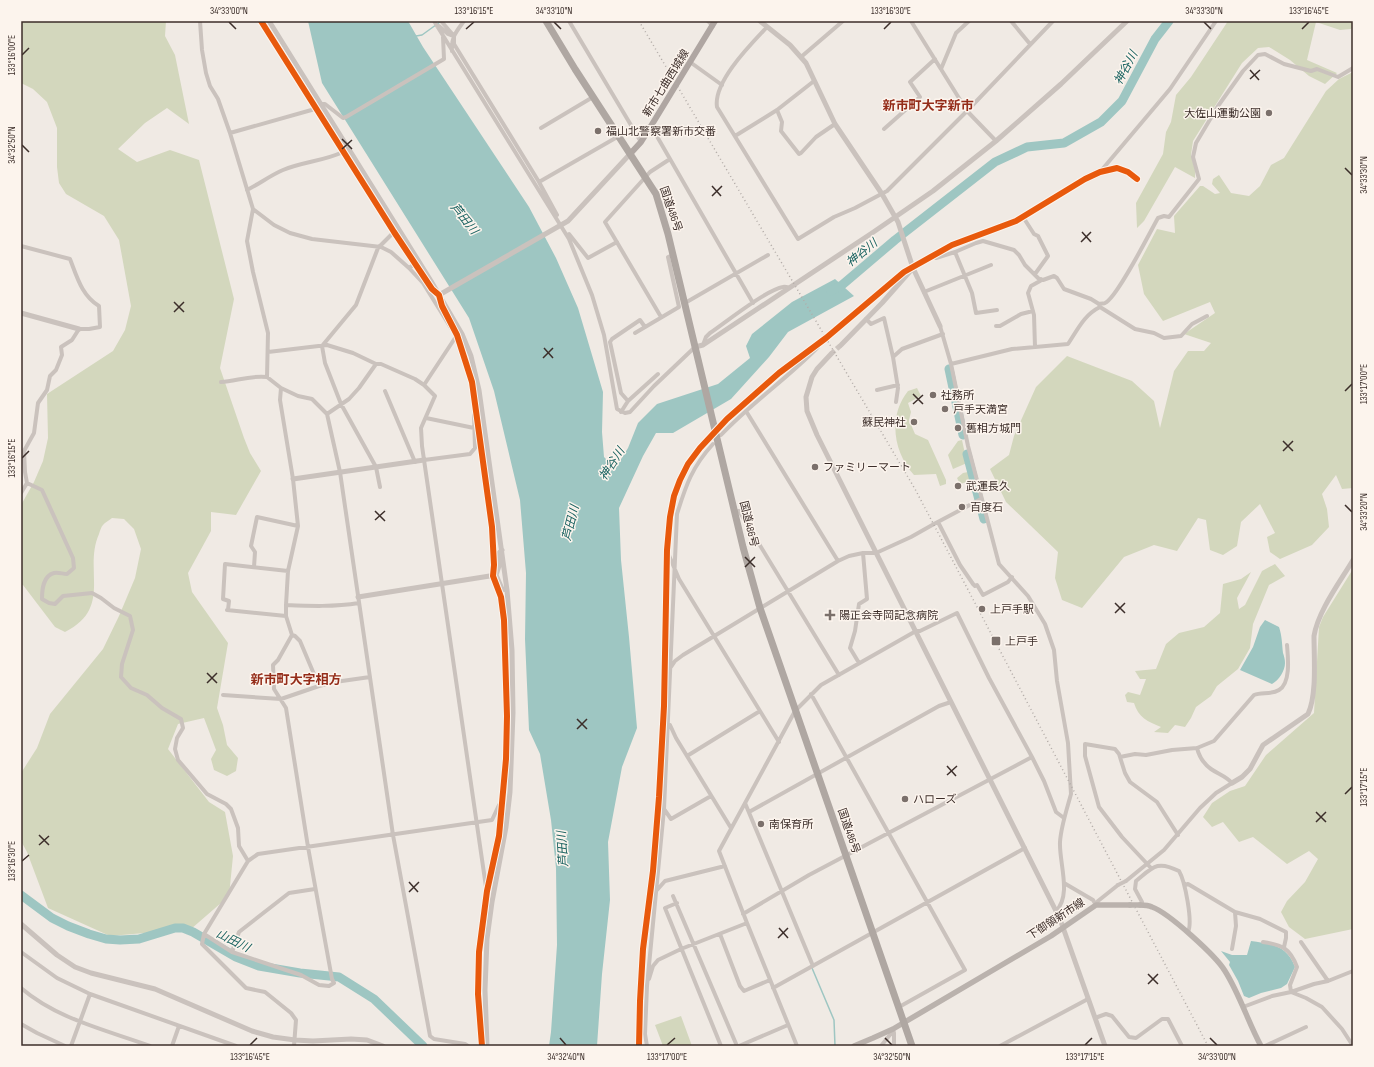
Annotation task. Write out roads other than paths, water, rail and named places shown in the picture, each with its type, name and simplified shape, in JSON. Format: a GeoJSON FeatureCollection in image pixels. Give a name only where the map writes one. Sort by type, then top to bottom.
{"type":"FeatureCollection","features":[{"type":"Feature","properties":{"kind":"highway","name":"国道486号"},"geometry":{"type":"LineString","coordinates":[[546,21],[593,97],[646,176],[656,194],[663,213],[684,303],[718,434],[734,512],[760,608],[912,1046]]}},
{"type":"Feature","properties":{"kind":"main road","name":"新市七曲西城線"},"geometry":{"type":"LineString","coordinates":[[630,154],[651,126],[712,23]]}},
{"type":"Feature","properties":{"kind":"main road","name":"下御領新市線"},"geometry":{"type":"LineString","coordinates":[[854,1046],[893,1030],[904,1022],[1051,936],[1096,905],[1140,905],[1151,906],[1165,914],[1188,932],[1224,969],[1261,1046]]}},
{"type":"Feature","properties":{"kind":"street"},"geometry":{"type":"LineString","coordinates":[[200,21],[202,50],[206,73],[210,86],[218,99],[230,133],[253,209],[247,241],[268,333],[267,377]]}},
{"type":"Feature","properties":{"kind":"street"},"geometry":{"type":"LineString","coordinates":[[261,21],[315,109],[394,232],[432,289],[440,295],[442,306],[456,336],[472,382],[492,527],[495,575],[501,597],[506,679],[506,759],[502,804],[498,836],[487,891],[479,952],[478,994],[482,1046]]}},
{"type":"Feature","properties":{"kind":"street"},"geometry":{"type":"LineString","coordinates":[[269,21],[440,295],[462,334],[470,356],[479,390],[502,550],[512,650],[512,754],[510,792],[506,827],[492,902],[487,939],[485,990],[487,1046]]}},
{"type":"Feature","properties":{"kind":"street"},"geometry":{"type":"LineString","coordinates":[[434,21],[565,231],[583,269],[604,335],[617,409],[625,413],[630,412],[695,347],[703,345],[872,233],[897,219],[933,191],[996,141],[1061,84],[1124,22]]}},
{"type":"Feature","properties":{"kind":"street"},"geometry":{"type":"LineString","coordinates":[[441,21],[454,36],[454,44],[539,182],[554,208],[561,225]]}},
{"type":"Feature","properties":{"kind":"street"},"geometry":{"type":"LineString","coordinates":[[452,52],[452,42],[454,36],[464,21]]}},
{"type":"Feature","properties":{"kind":"street"},"geometry":{"type":"LineString","coordinates":[[569,21],[640,142]]}},
{"type":"Feature","properties":{"kind":"street"},"geometry":{"type":"LineString","coordinates":[[760,21],[790,46],[806,63],[835,124],[897,219],[913,268],[943,334],[951,364],[979,501],[999,564],[1028,596],[1045,624],[1054,650],[1057,681],[1068,743],[1072,786],[1060,841],[1060,857],[1064,883],[1061,906],[1056,912]]}},
{"type":"Feature","properties":{"kind":"street"},"geometry":{"type":"LineString","coordinates":[[834,21],[838,26]]}},
{"type":"Feature","properties":{"kind":"street"},"geometry":{"type":"LineString","coordinates":[[801,57],[843,21]]}},
{"type":"Feature","properties":{"kind":"street"},"geometry":{"type":"LineString","coordinates":[[911,21],[967,111],[996,141]]}},
{"type":"Feature","properties":{"kind":"street"},"geometry":{"type":"LineString","coordinates":[[941,69],[956,33],[969,21]]}},
{"type":"Feature","properties":{"kind":"street"},"geometry":{"type":"LineString","coordinates":[[1010,21],[1030,44]]}},
{"type":"Feature","properties":{"kind":"street"},"geometry":{"type":"LineString","coordinates":[[768,27],[747,49],[722,85],[716,99],[717,107],[798,239],[834,217],[855,208],[877,195],[882,194],[967,111],[1053,21]]}},
{"type":"Feature","properties":{"kind":"street"},"geometry":{"type":"LineString","coordinates":[[1100,172],[1170,89],[1216,21]]}},
{"type":"Feature","properties":{"kind":"street"},"geometry":{"type":"LineString","coordinates":[[437,26],[448,34],[454,36]]}},
{"type":"Feature","properties":{"kind":"street"},"geometry":{"type":"LineString","coordinates":[[320,104],[325,104],[343,118],[346,117],[444,59],[443,36]]}},
{"type":"Feature","properties":{"kind":"street"},"geometry":{"type":"LineString","coordinates":[[951,364],[1012,349],[1068,344],[1085,318],[1113,296],[1158,218],[1164,216],[1169,217],[1199,179],[1193,157],[1196,143],[1218,106],[1244,70],[1258,55],[1265,54],[1284,64],[1311,71],[1317,69],[1338,77],[1353,68]]}},
{"type":"Feature","properties":{"kind":"street"},"geometry":{"type":"LineString","coordinates":[[884,129],[920,96],[910,82],[935,59]]}},
{"type":"Feature","properties":{"kind":"street"},"geometry":{"type":"LineString","coordinates":[[690,62],[722,85]]}},
{"type":"Feature","properties":{"kind":"street"},"geometry":{"type":"LineString","coordinates":[[735,136],[777,110],[814,81]]}},
{"type":"Feature","properties":{"kind":"street"},"geometry":{"type":"LineString","coordinates":[[541,128],[593,97]]}},
{"type":"Feature","properties":{"kind":"street"},"geometry":{"type":"LineString","coordinates":[[320,104],[319,110],[329,126],[327,128]]}},
{"type":"Feature","properties":{"kind":"street"},"geometry":{"type":"LineString","coordinates":[[230,133],[315,109]]}},
{"type":"Feature","properties":{"kind":"street"},"geometry":{"type":"LineString","coordinates":[[777,110],[782,122],[782,131],[799,154],[816,137],[835,124]]}},
{"type":"Feature","properties":{"kind":"street"},"geometry":{"type":"LineString","coordinates":[[651,126],[753,303]]}},
{"type":"Feature","properties":{"kind":"street"},"geometry":{"type":"LineString","coordinates":[[539,182],[619,136]]}},
{"type":"Feature","properties":{"kind":"street"},"geometry":{"type":"LineString","coordinates":[[248,190],[282,171],[343,152]]}},
{"type":"Feature","properties":{"kind":"street"},"geometry":{"type":"LineString","coordinates":[[440,295],[568,221],[630,154]]}},
{"type":"Feature","properties":{"kind":"street"},"geometry":{"type":"LineString","coordinates":[[661,317],[605,222],[650,172],[670,159]]}},
{"type":"Feature","properties":{"kind":"street"},"geometry":{"type":"LineString","coordinates":[[718,434],[727,419],[773,378],[818,344],[904,272],[952,246],[1016,221],[1085,179],[1100,172],[1117,168],[1128,172],[1137,179]]}},
{"type":"Feature","properties":{"kind":"street"},"geometry":{"type":"LineString","coordinates":[[253,209],[274,225],[312,239],[378,248],[381,247],[391,252],[423,283],[456,336]]}},
{"type":"Feature","properties":{"kind":"street"},"geometry":{"type":"LineString","coordinates":[[1021,217],[1025,220],[1034,234],[1038,236],[1048,256],[1035,274]]}},
{"type":"Feature","properties":{"kind":"street"},"geometry":{"type":"LineString","coordinates":[[565,231],[588,258],[617,242]]}},
{"type":"Feature","properties":{"kind":"street"},"geometry":{"type":"LineString","coordinates":[[380,487],[376,467],[341,404],[325,363],[322,346],[356,305],[378,248],[394,232]]}},
{"type":"Feature","properties":{"kind":"street"},"geometry":{"type":"LineString","coordinates":[[933,256],[936,258],[983,241],[1014,250],[1025,265],[1041,279]]}},
{"type":"Feature","properties":{"kind":"street"},"geometry":{"type":"LineString","coordinates":[[21,246],[70,259],[80,285],[91,301],[99,306],[100,327],[79,329],[21,313]]}},
{"type":"Feature","properties":{"kind":"street"},"geometry":{"type":"LineString","coordinates":[[955,252],[972,293],[976,313],[997,310]]}},
{"type":"Feature","properties":{"kind":"street"},"geometry":{"type":"LineString","coordinates":[[635,333],[679,307],[668,257],[673,255]]}},
{"type":"Feature","properties":{"kind":"street"},"geometry":{"type":"LineString","coordinates":[[684,303],[768,255]]}},
{"type":"Feature","properties":{"kind":"street"},"geometry":{"type":"LineString","coordinates":[[409,268],[415,264]]}},
{"type":"Feature","properties":{"kind":"street"},"geometry":{"type":"LineString","coordinates":[[924,292],[990,265]]}},
{"type":"Feature","properties":{"kind":"street"},"geometry":{"type":"LineString","coordinates":[[841,345],[913,268]]}},
{"type":"Feature","properties":{"kind":"street"},"geometry":{"type":"LineString","coordinates":[[1035,347],[1033,311],[1028,293],[1031,286],[1041,279],[1054,276],[1064,289],[1091,299],[1135,329],[1154,333],[1164,338],[1181,336],[1192,324],[1207,316]]}},
{"type":"Feature","properties":{"kind":"street"},"geometry":{"type":"LineString","coordinates":[[703,345],[706,337],[710,333],[753,303],[774,290],[784,286],[789,288]]}},
{"type":"Feature","properties":{"kind":"street"},"geometry":{"type":"LineString","coordinates":[[996,326],[1000,326],[1021,314],[1033,311]]}},
{"type":"Feature","properties":{"kind":"street"},"geometry":{"type":"LineString","coordinates":[[866,319],[871,324],[884,318],[894,357],[898,385],[896,402]]}},
{"type":"Feature","properties":{"kind":"street"},"geometry":{"type":"LineString","coordinates":[[628,401],[621,394],[610,342],[612,339],[640,320],[645,327]]}},
{"type":"Feature","properties":{"kind":"street"},"geometry":{"type":"LineString","coordinates":[[21,493],[27,483],[24,451],[34,433],[38,403],[48,390],[50,376],[56,370],[62,355],[61,347],[72,340],[79,329]]}},
{"type":"Feature","properties":{"kind":"street"},"geometry":{"type":"LineString","coordinates":[[894,357],[902,349],[943,334]]}},
{"type":"Feature","properties":{"kind":"street"},"geometry":{"type":"LineString","coordinates":[[424,385],[456,336]]}},
{"type":"Feature","properties":{"kind":"street"},"geometry":{"type":"LineString","coordinates":[[639,1046],[643,949],[653,871],[659,797],[664,698],[667,550],[670,517],[674,496],[688,464],[700,448],[802,363],[818,347],[818,344]]}},
{"type":"Feature","properties":{"kind":"street"},"geometry":{"type":"LineString","coordinates":[[268,352],[327,345],[352,353],[376,364],[381,364],[415,379],[424,385],[435,396],[421,428],[424,460],[487,891]]}},
{"type":"Feature","properties":{"kind":"street"},"geometry":{"type":"LineString","coordinates":[[831,354],[817,369],[812,377],[806,397],[807,411],[817,435],[1056,912],[1063,927],[1105,1046]]}},
{"type":"Feature","properties":{"kind":"street"},"geometry":{"type":"LineString","coordinates":[[327,414],[349,399],[376,364]]}},
{"type":"Feature","properties":{"kind":"street"},"geometry":{"type":"LineString","coordinates":[[621,412],[628,401],[658,374]]}},
{"type":"Feature","properties":{"kind":"street"},"geometry":{"type":"LineString","coordinates":[[221,382],[249,377],[267,377],[281,388],[298,396],[312,399],[327,414],[340,472],[392,835],[430,1036],[434,1039],[465,1044],[468,1046]]}},
{"type":"Feature","properties":{"kind":"street"},"geometry":{"type":"LineString","coordinates":[[877,390],[898,385]]}},
{"type":"Feature","properties":{"kind":"street"},"geometry":{"type":"LineString","coordinates":[[281,388],[281,408],[293,479],[298,526],[288,571],[286,616],[292,635],[295,636],[300,642],[319,686]]}},
{"type":"Feature","properties":{"kind":"street"},"geometry":{"type":"LineString","coordinates":[[385,391],[415,462]]}},
{"type":"Feature","properties":{"kind":"street"},"geometry":{"type":"LineString","coordinates":[[293,479],[470,454],[475,448],[474,408],[476,407]]}},
{"type":"Feature","properties":{"kind":"street"},"geometry":{"type":"LineString","coordinates":[[746,411],[838,561]]}},
{"type":"Feature","properties":{"kind":"street"},"geometry":{"type":"LineString","coordinates":[[426,418],[474,428]]}},
{"type":"Feature","properties":{"kind":"street"},"geometry":{"type":"LineString","coordinates":[[647,1046],[645,1026],[647,986],[664,809],[669,723],[677,514],[684,488],[694,468],[713,444]]}},
{"type":"Feature","properties":{"kind":"street"},"geometry":{"type":"LineString","coordinates":[[27,483],[42,490],[73,558],[74,568],[67,574],[54,573],[47,577],[42,588],[42,598],[49,603],[56,604],[63,596],[92,593],[114,608],[130,616],[134,630],[122,664],[121,677],[131,688],[147,695],[162,708],[181,719],[183,728],[177,738],[174,749],[178,760],[207,794],[226,804],[231,809],[238,828],[240,846],[248,861]]}},
{"type":"Feature","properties":{"kind":"street"},"geometry":{"type":"LineString","coordinates":[[670,667],[683,655],[838,561],[849,556],[863,553],[876,553],[911,537],[979,501]]}},
{"type":"Feature","properties":{"kind":"street"},"geometry":{"type":"LineString","coordinates":[[734,512],[739,511],[839,675]]}},
{"type":"Feature","properties":{"kind":"street"},"geometry":{"type":"LineString","coordinates":[[254,567],[255,552],[251,546],[257,517],[298,526]]}},
{"type":"Feature","properties":{"kind":"street"},"geometry":{"type":"LineString","coordinates":[[938,522],[960,565],[973,584],[975,586],[978,584],[983,595],[1008,582],[1012,577]]}},
{"type":"Feature","properties":{"kind":"street"},"geometry":{"type":"LineString","coordinates":[[495,575],[499,566],[499,553],[502,550]]}},
{"type":"Feature","properties":{"kind":"street"},"geometry":{"type":"LineString","coordinates":[[667,550],[679,579],[779,742]]}},
{"type":"Feature","properties":{"kind":"street"},"geometry":{"type":"LineString","coordinates":[[859,663],[850,648],[855,631],[859,604],[867,599],[863,553]]}},
{"type":"Feature","properties":{"kind":"street"},"geometry":{"type":"LineString","coordinates":[[1064,883],[1093,900],[1096,905],[1098,901],[1118,885],[1126,881],[1164,850],[1200,808],[1216,792],[1242,777],[1250,769],[1263,745],[1308,714],[1313,696],[1316,627],[1323,610],[1353,560]]}},
{"type":"Feature","properties":{"kind":"street"},"geometry":{"type":"LineString","coordinates":[[286,616],[227,610],[229,601],[223,599],[225,564],[288,571]]}},
{"type":"Feature","properties":{"kind":"street"},"geometry":{"type":"LineString","coordinates":[[358,597],[495,575]]}},
{"type":"Feature","properties":{"kind":"street"},"geometry":{"type":"LineString","coordinates":[[495,575],[502,589],[507,590]]}},
{"type":"Feature","properties":{"kind":"street"},"geometry":{"type":"LineString","coordinates":[[286,605],[343,606],[359,603]]}},
{"type":"Feature","properties":{"kind":"street"},"geometry":{"type":"LineString","coordinates":[[797,1046],[746,923],[719,851],[796,711],[821,685],[916,631],[920,631],[957,613],[989,678],[1044,781],[1056,812],[1064,818]]}},
{"type":"Feature","properties":{"kind":"street"},"geometry":{"type":"LineString","coordinates":[[204,934],[232,952],[300,975],[319,985],[329,986],[334,984],[315,889],[286,708],[274,689],[273,665],[278,660],[292,635]]}},
{"type":"Feature","properties":{"kind":"street"},"geometry":{"type":"LineString","coordinates":[[1120,757],[1134,754],[1146,755],[1172,750],[1197,748],[1214,741],[1231,723],[1241,708],[1254,695],[1258,693],[1268,693],[1280,690],[1284,685],[1289,669],[1287,645]]}},
{"type":"Feature","properties":{"kind":"street"},"geometry":{"type":"LineString","coordinates":[[223,695],[281,699],[335,682],[370,677]]}},
{"type":"Feature","properties":{"kind":"street"},"geometry":{"type":"LineString","coordinates":[[812,694],[965,970],[899,1007]]}},
{"type":"Feature","properties":{"kind":"street"},"geometry":{"type":"LineString","coordinates":[[749,812],[939,706],[951,702]]}},
{"type":"Feature","properties":{"kind":"street"},"geometry":{"type":"LineString","coordinates":[[686,756],[760,711]]}},
{"type":"Feature","properties":{"kind":"street"},"geometry":{"type":"LineString","coordinates":[[669,723],[686,756],[731,828]]}},
{"type":"Feature","properties":{"kind":"street"},"geometry":{"type":"LineString","coordinates":[[1151,868],[1122,837],[1100,807],[1085,756],[1085,744],[1115,749],[1120,757],[1125,773],[1130,782],[1157,802],[1178,835]]}},
{"type":"Feature","properties":{"kind":"street"},"geometry":{"type":"LineString","coordinates":[[1197,748],[1200,756],[1210,768],[1227,778],[1232,783]]}},
{"type":"Feature","properties":{"kind":"street"},"geometry":{"type":"LineString","coordinates":[[743,914],[846,856],[1032,757]]}},
{"type":"Feature","properties":{"kind":"street"},"geometry":{"type":"LineString","coordinates":[[664,809],[671,819],[711,796]]}},
{"type":"Feature","properties":{"kind":"street"},"geometry":{"type":"LineString","coordinates":[[745,803],[813,966]]}},
{"type":"Feature","properties":{"kind":"street"},"geometry":{"type":"LineString","coordinates":[[294,1046],[296,1020],[291,1013],[265,992],[246,988],[202,944],[204,934],[248,861],[258,854],[492,820],[499,805],[502,804]]}},
{"type":"Feature","properties":{"kind":"street"},"geometry":{"type":"LineString","coordinates":[[773,988],[1025,848]]}},
{"type":"Feature","properties":{"kind":"street"},"geometry":{"type":"LineString","coordinates":[[1140,905],[1142,902],[1135,889],[1136,881],[1151,868],[1158,865],[1170,867],[1179,871],[1185,885],[1190,921],[1188,932]]}},
{"type":"Feature","properties":{"kind":"street"},"geometry":{"type":"LineString","coordinates":[[656,891],[665,881],[725,866]]}},
{"type":"Feature","properties":{"kind":"street"},"geometry":{"type":"LineString","coordinates":[[1185,885],[1188,884],[1235,912],[1260,919],[1286,932],[1284,947]]}},
{"type":"Feature","properties":{"kind":"street"},"geometry":{"type":"LineString","coordinates":[[232,952],[239,932],[289,893],[315,889]]}},
{"type":"Feature","properties":{"kind":"street"},"geometry":{"type":"LineString","coordinates":[[673,896],[738,1046],[788,1025]]}},
{"type":"Feature","properties":{"kind":"street"},"geometry":{"type":"LineString","coordinates":[[676,903],[665,908],[721,1046]]}},
{"type":"Feature","properties":{"kind":"street"},"geometry":{"type":"LineString","coordinates":[[1232,949],[1236,926],[1235,912]]}},
{"type":"Feature","properties":{"kind":"street"},"geometry":{"type":"LineString","coordinates":[[640,1001],[642,1000],[653,966],[658,960],[681,949],[746,923]]}},
{"type":"Feature","properties":{"kind":"street"},"geometry":{"type":"LineString","coordinates":[[21,924],[57,955],[75,967],[91,973],[155,989],[252,1031],[273,1037],[295,1040],[367,1040],[383,1046]]}},
{"type":"Feature","properties":{"kind":"street"},"geometry":{"type":"LineString","coordinates":[[720,934],[740,986],[744,990],[770,980]]}},
{"type":"Feature","properties":{"kind":"street"},"geometry":{"type":"LineString","coordinates":[[1263,942],[1279,944],[1290,953],[1297,967],[1290,985],[1290,992]]}},
{"type":"Feature","properties":{"kind":"street"},"geometry":{"type":"LineString","coordinates":[[1301,942],[1328,981]]}},
{"type":"Feature","properties":{"kind":"street"},"geometry":{"type":"LineString","coordinates":[[21,952],[31,961],[57,978],[90,994],[236,1046]]}},
{"type":"Feature","properties":{"kind":"street"},"geometry":{"type":"LineString","coordinates":[[1243,1007],[1272,996],[1328,981],[1353,971]]}},
{"type":"Feature","properties":{"kind":"street"},"geometry":{"type":"LineString","coordinates":[[21,988],[31,996],[58,1012],[150,1046]]}},
{"type":"Feature","properties":{"kind":"street"},"geometry":{"type":"LineString","coordinates":[[1290,992],[1306,998],[1322,1007],[1342,1029],[1353,1046]]}},
{"type":"Feature","properties":{"kind":"street"},"geometry":{"type":"LineString","coordinates":[[71,1046],[90,994]]}},
{"type":"Feature","properties":{"kind":"street"},"geometry":{"type":"LineString","coordinates":[[1000,1046],[1088,999]]}},
{"type":"Feature","properties":{"kind":"street"},"geometry":{"type":"LineString","coordinates":[[1095,1018],[1106,1014],[1112,1016],[1129,1037],[1136,1038],[1162,1019],[1168,1020],[1182,1046]]}},
{"type":"Feature","properties":{"kind":"street"},"geometry":{"type":"LineString","coordinates":[[21,1024],[65,1046]]}},
{"type":"Feature","properties":{"kind":"street"},"geometry":{"type":"LineString","coordinates":[[172,1046],[179,1026]]}},
{"type":"Feature","properties":{"kind":"street"},"geometry":{"type":"LineString","coordinates":[[1265,1046],[1306,1027]]}},
{"type":"Feature","properties":{"kind":"street"},"geometry":{"type":"LineString","coordinates":[[881,1046],[893,1030]]}},
{"type":"Feature","properties":{"kind":"street"},"geometry":{"type":"LineString","coordinates":[[893,1030],[894,1046]]}},
{"type":"Feature","properties":{"kind":"water","name":"芦田川"},"geometry":{"type":"Polygon","coordinates":[[[308,21],[408,21],[423,47],[529,207],[556,258],[578,308],[603,392],[602,432],[604,457],[610,463],[618,464],[628,448],[638,423],[657,404],[718,384],[750,358],[746,346],[752,334],[792,302],[835,279],[854,296],[788,332],[769,357],[731,399],[673,433],[656,433],[643,456],[619,508],[621,560],[637,728],[622,767],[608,842],[610,900],[602,974],[597,1046],[549,1046],[557,945],[556,868],[551,820],[540,754],[529,730],[525,639],[526,573],[520,500],[494,391],[469,318],[322,83],[308,21]]]}},
{"type":"Feature","properties":{"kind":"water"},"geometry":{"type":"Polygon","coordinates":[[[1265,620],[1279,627],[1285,660],[1283,672],[1272,684],[1240,670],[1253,647],[1260,627],[1265,620]]]}},
{"type":"Feature","properties":{"kind":"water"},"geometry":{"type":"Polygon","coordinates":[[[1251,941],[1278,947],[1288,954],[1295,967],[1287,984],[1281,988],[1249,998],[1244,996],[1229,965],[1230,962],[1221,951],[1232,955],[1247,955],[1251,941]]]}},
{"type":"Feature","properties":{"kind":"waterway","name":"神谷川"},"geometry":{"type":"LineString","coordinates":[[831,291],[842,285],[895,240],[995,162],[1027,147],[1064,143],[1101,122],[1122,101],[1155,39],[1169,21]]}},
{"type":"Feature","properties":{"kind":"waterway"},"geometry":{"type":"LineString","coordinates":[[416,36],[422,35],[440,22]]}},
{"type":"Feature","properties":{"kind":"waterway"},"geometry":{"type":"LineString","coordinates":[[949,369],[963,435]]}},
{"type":"Feature","properties":{"kind":"waterway"},"geometry":{"type":"LineString","coordinates":[[967,454],[984,519]]}},
{"type":"Feature","properties":{"kind":"waterway","name":"山田川"},"geometry":{"type":"LineString","coordinates":[[21,895],[52,918],[68,926],[106,939],[139,939],[175,928],[183,928],[193,932],[236,957],[259,966],[300,973],[339,977],[374,999],[423,1046]]}},
{"type":"Feature","properties":{"kind":"waterway"},"geometry":{"type":"LineString","coordinates":[[812,968],[834,1020],[835,1046]]}},
{"type":"Feature","properties":{"kind":"tunnel"},"geometry":{"type":"LineString","coordinates":[[831,354],[841,345]]}},
{"type":"Feature","properties":{"kind":"railway"},"geometry":{"type":"LineString","coordinates":[[639,21],[915,489],[1208,1046]]}},
{"type":"Feature","properties":{"kind":"place","name":"大佐山運動公園"},"geometry":{"type":"Point","coordinates":[1269,113]}},
{"type":"Feature","properties":{"kind":"place","name":"福山北警察署新市交番"},"geometry":{"type":"Point","coordinates":[598,131]}},
{"type":"Feature","properties":{"kind":"place","name":"社務所"},"geometry":{"type":"Point","coordinates":[933,395]}},
{"type":"Feature","properties":{"kind":"place","name":"戸手天満宮"},"geometry":{"type":"Point","coordinates":[945,409]}},
{"type":"Feature","properties":{"kind":"place","name":"蘇民神社"},"geometry":{"type":"Point","coordinates":[914,422]}},
{"type":"Feature","properties":{"kind":"place","name":"舊相方城門"},"geometry":{"type":"Point","coordinates":[958,428]}},
{"type":"Feature","properties":{"kind":"place","name":"ファミリーマート"},"geometry":{"type":"Point","coordinates":[815,467]}},
{"type":"Feature","properties":{"kind":"place","name":"武運長久"},"geometry":{"type":"Point","coordinates":[958,486]}},
{"type":"Feature","properties":{"kind":"place","name":"百度石"},"geometry":{"type":"Point","coordinates":[962,507]}},
{"type":"Feature","properties":{"kind":"place","name":"上戸手駅"},"geometry":{"type":"Point","coordinates":[982,609]}},
{"type":"Feature","properties":{"kind":"place","name":"陽正会寺岡記念病院"},"geometry":{"type":"Point","coordinates":[830,615]}},
{"type":"Feature","properties":{"kind":"place","name":"上戸手"},"geometry":{"type":"Point","coordinates":[996,641]}},
{"type":"Feature","properties":{"kind":"place","name":"ハローズ"},"geometry":{"type":"Point","coordinates":[905,799]}},
{"type":"Feature","properties":{"kind":"place","name":"南保育所"},"geometry":{"type":"Point","coordinates":[761,824]}},
{"type":"Feature","properties":{"kind":"district","name":"新市町大字新市"},"geometry":{"type":"Point","coordinates":[928,106]}},
{"type":"Feature","properties":{"kind":"district","name":"新市町大字相方"},"geometry":{"type":"Point","coordinates":[296,680]}}]}
